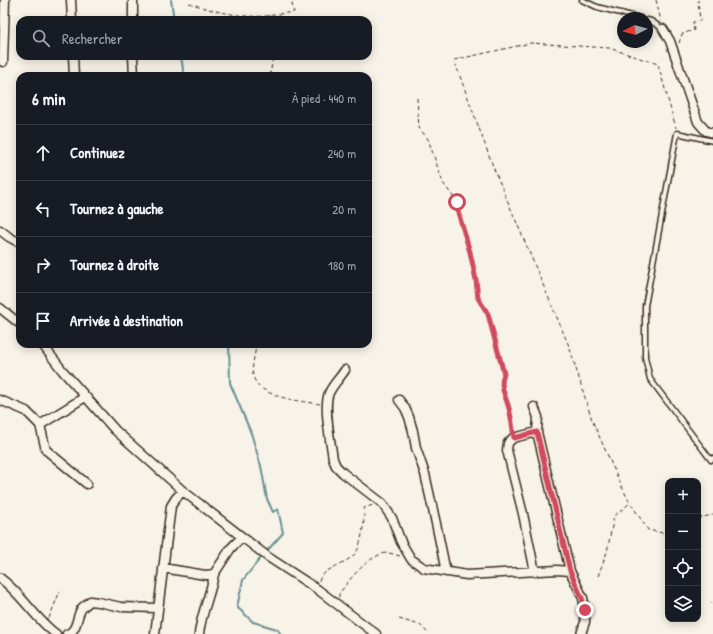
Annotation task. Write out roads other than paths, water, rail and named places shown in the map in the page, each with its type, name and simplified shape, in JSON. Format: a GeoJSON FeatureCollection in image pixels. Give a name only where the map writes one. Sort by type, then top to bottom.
{"type":"FeatureCollection","features":[{"type":"Feature","properties":{"kind":"street"},"geometry":{"type":"LineString","coordinates":[[3,62],[5,0]]}},
{"type":"Feature","properties":{"kind":"street"},"geometry":{"type":"LineString","coordinates":[[71,0],[72,16]]}},
{"type":"Feature","properties":{"kind":"street"},"geometry":{"type":"LineString","coordinates":[[133,0],[133,16]]}},
{"type":"Feature","properties":{"kind":"street"},"geometry":{"type":"LineString","coordinates":[[663,29],[670,41],[698,122],[706,131],[713,133]]}},
{"type":"Feature","properties":{"kind":"street"},"geometry":{"type":"LineString","coordinates":[[73,60],[74,72]]}},
{"type":"Feature","properties":{"kind":"street"},"geometry":{"type":"LineString","coordinates":[[133,60],[134,72]]}},
{"type":"Feature","properties":{"kind":"street"},"geometry":{"type":"LineString","coordinates":[[0,230],[9,238],[16,241]]}},
{"type":"Feature","properties":{"kind":"street"},"geometry":{"type":"LineString","coordinates":[[0,308],[16,321]]}},
{"type":"Feature","properties":{"kind":"street"},"geometry":{"type":"LineString","coordinates":[[45,348],[85,397],[115,430],[183,491],[268,557],[317,589],[376,634]]}},
{"type":"Feature","properties":{"kind":"street"},"geometry":{"type":"LineString","coordinates":[[346,370],[333,385],[328,395],[326,405],[333,459],[336,466],[382,503],[392,518],[411,559],[424,568],[467,575],[557,570],[570,571]]}},
{"type":"Feature","properties":{"kind":"street"},"geometry":{"type":"LineString","coordinates":[[40,425],[85,397]]}},
{"type":"Feature","properties":{"kind":"street"},"geometry":{"type":"LineString","coordinates":[[0,400],[26,411],[40,425],[46,450],[87,484]]}},
{"type":"Feature","properties":{"kind":"street"},"geometry":{"type":"LineString","coordinates":[[399,400],[405,408],[414,431],[416,448],[425,474],[446,572]]}},
{"type":"Feature","properties":{"kind":"street"},"geometry":{"type":"LineString","coordinates":[[534,406],[538,417],[537,432],[570,571],[582,598],[585,610],[585,622],[581,634]]}},
{"type":"Feature","properties":{"kind":"street"},"geometry":{"type":"LineString","coordinates":[[535,572],[523,514],[507,455],[508,443],[514,438],[537,432]]}},
{"type":"Feature","properties":{"kind":"street"},"geometry":{"type":"LineString","coordinates":[[156,634],[157,608],[171,506],[183,491]]}},
{"type":"Feature","properties":{"kind":"street"},"geometry":{"type":"LineString","coordinates":[[199,634],[214,574],[231,548],[242,537]]}},
{"type":"Feature","properties":{"kind":"street"},"geometry":{"type":"LineString","coordinates":[[163,568],[205,575],[214,574]]}},
{"type":"Feature","properties":{"kind":"street"},"geometry":{"type":"LineString","coordinates":[[0,578],[23,599],[45,625],[56,634]]}},
{"type":"Feature","properties":{"kind":"street"},"geometry":{"type":"LineString","coordinates":[[67,634],[75,631],[77,618],[82,608],[90,602],[98,602],[121,607],[157,608]]}},
{"type":"Feature","properties":{"kind":"lane"},"geometry":{"type":"LineString","coordinates":[[582,0],[597,7],[617,12]]}},
{"type":"Feature","properties":{"kind":"lane"},"geometry":{"type":"LineString","coordinates":[[653,22],[663,29]]}},
{"type":"Feature","properties":{"kind":"lane"},"geometry":{"type":"LineString","coordinates":[[713,141],[677,132],[645,306],[645,357],[650,379],[711,460],[713,458]]}},
{"type":"Feature","properties":{"kind":"waterway"},"geometry":{"type":"LineString","coordinates":[[171,0],[173,16]]}},
{"type":"Feature","properties":{"kind":"waterway"},"geometry":{"type":"LineString","coordinates":[[182,60],[183,72]]}},
{"type":"Feature","properties":{"kind":"waterway"},"geometry":{"type":"LineString","coordinates":[[229,348],[230,383],[251,433],[261,466],[267,499],[273,512],[278,509],[283,533],[266,552]]}},
{"type":"Feature","properties":{"kind":"waterway"},"geometry":{"type":"LineString","coordinates":[[263,555],[243,580],[237,607],[253,622],[277,629],[281,634]]}}]}
